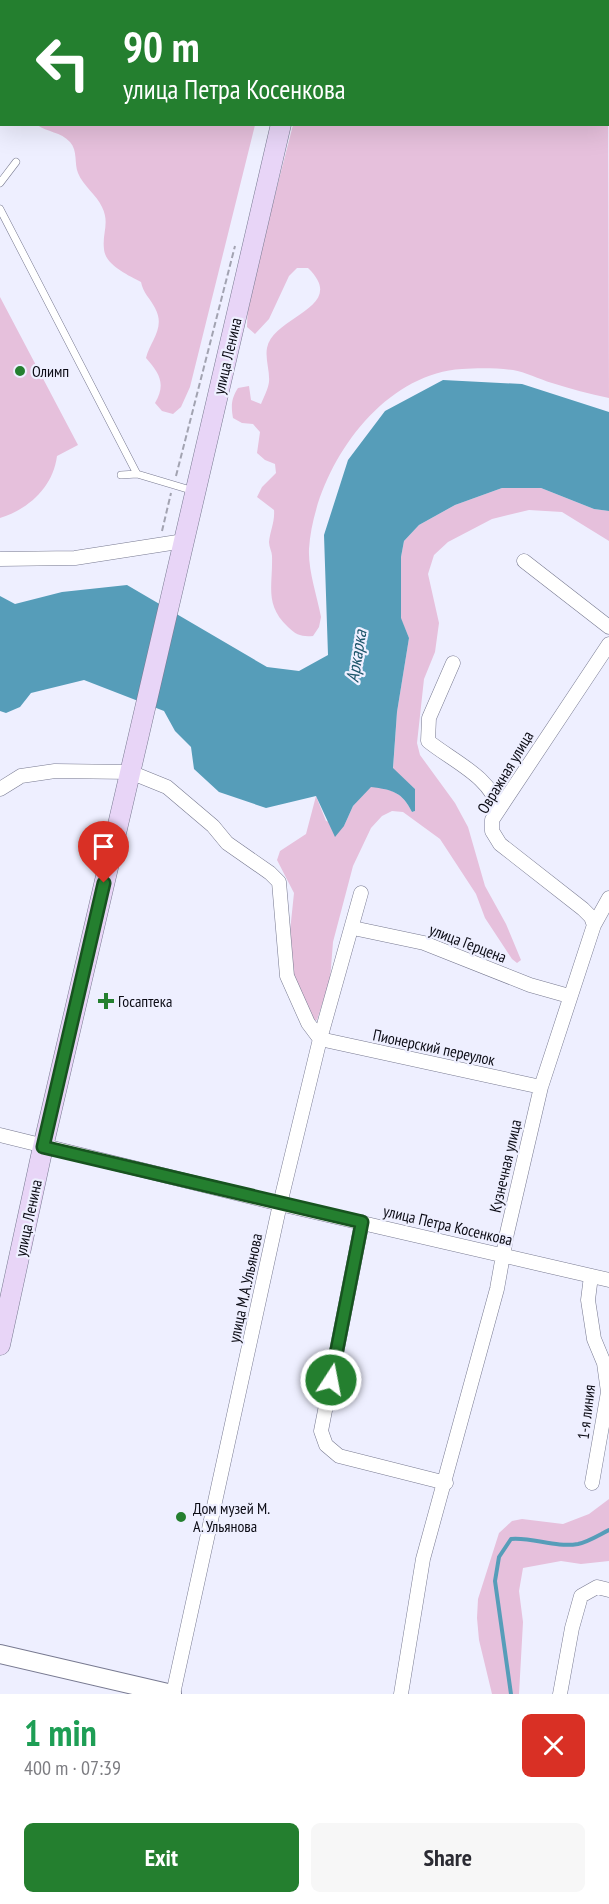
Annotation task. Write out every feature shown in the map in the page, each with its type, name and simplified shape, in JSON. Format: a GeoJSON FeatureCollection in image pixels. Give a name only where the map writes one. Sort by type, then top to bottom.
{"type":"FeatureCollection","features":[{"type":"Feature","properties":{"kind":"main road","name":"улица Ленина"},"geometry":{"type":"LineString","coordinates":[[0,1345],[43,1147],[281,126]]}},
{"type":"Feature","properties":{"kind":"street"},"geometry":{"type":"LineString","coordinates":[[0,559],[75,558],[184,542]]}},
{"type":"Feature","properties":{"kind":"street"},"geometry":{"type":"LineString","coordinates":[[524,561],[609,627]]}},
{"type":"Feature","properties":{"kind":"street","name":"Овражная улица"},"geometry":{"type":"LineString","coordinates":[[594,925],[591,917],[583,909],[500,844],[492,831],[492,820],[609,644]]}},
{"type":"Feature","properties":{"kind":"street"},"geometry":{"type":"LineString","coordinates":[[453,663],[429,718],[428,741],[489,788],[496,799],[498,809]]}},
{"type":"Feature","properties":{"kind":"street"},"geometry":{"type":"LineString","coordinates":[[0,789],[21,776],[55,771],[130,772],[167,787],[213,826],[227,843],[270,873],[279,882],[287,976],[308,1023],[320,1039]]}},
{"type":"Feature","properties":{"kind":"street","name":"улица М.А.Ульянова"},"geometry":{"type":"LineString","coordinates":[[172,1694],[280,1204],[320,1039],[361,893]]}},
{"type":"Feature","properties":{"kind":"street","name":"Кузнечная улица"},"geometry":{"type":"LineString","coordinates":[[400,1694],[423,1559],[446,1483],[498,1289],[541,1087],[594,925],[609,898]]}},
{"type":"Feature","properties":{"kind":"street","name":"улица Герцена"},"geometry":{"type":"LineString","coordinates":[[353,928],[424,943],[530,986],[569,996]]}},
{"type":"Feature","properties":{"kind":"street","name":"Пионерский переулок"},"geometry":{"type":"LineString","coordinates":[[320,1039],[541,1087]]}},
{"type":"Feature","properties":{"kind":"street","name":"улица Петра Косенкова"},"geometry":{"type":"LineString","coordinates":[[0,1135],[280,1204],[609,1280]]}},
{"type":"Feature","properties":{"kind":"street"},"geometry":{"type":"LineString","coordinates":[[362,1222],[321,1431],[326,1445],[339,1456],[446,1483]]}},
{"type":"Feature","properties":{"kind":"street","name":"1-я линия"},"geometry":{"type":"LineString","coordinates":[[591,1276],[588,1300],[594,1338],[604,1364],[608,1392],[592,1483]]}},
{"type":"Feature","properties":{"kind":"street"},"geometry":{"type":"LineString","coordinates":[[560,1694],[581,1596],[597,1587],[609,1590]]}},
{"type":"Feature","properties":{"kind":"street"},"geometry":{"type":"LineString","coordinates":[[0,1654],[172,1694]]}},
{"type":"Feature","properties":{"kind":"lane"},"geometry":{"type":"LineString","coordinates":[[0,183],[16,162]]}},
{"type":"Feature","properties":{"kind":"lane"},"geometry":{"type":"LineString","coordinates":[[0,209],[137,474]]}},
{"type":"Feature","properties":{"kind":"lane"},"geometry":{"type":"LineString","coordinates":[[121,475],[137,474],[195,492]]}},
{"type":"Feature","properties":{"kind":"path"},"geometry":{"type":"LineString","coordinates":[[158,545],[235,245]]}},
{"type":"Feature","properties":{"kind":"shaded area"},"geometry":{"type":"Polygon","coordinates":[[[39,126],[255,126],[190,387],[181,407],[173,414],[162,411],[155,403],[160,390],[160,379],[146,358],[158,328],[158,315],[155,308],[141,282],[118,269],[108,260],[104,249],[106,223],[100,203],[78,173],[75,153],[70,142],[39,126]]]}},
{"type":"Feature","properties":{"kind":"shaded area"},"geometry":{"type":"Polygon","coordinates":[[[293,126],[608,126],[609,398],[518,371],[462,369],[432,375],[403,388],[378,408],[356,432],[337,460],[323,489],[314,519],[309,557],[321,617],[319,627],[313,636],[302,636],[288,627],[280,619],[273,602],[271,594],[272,556],[269,542],[274,510],[257,497],[262,487],[276,473],[275,464],[265,460],[257,453],[260,432],[253,424],[242,423],[233,418],[232,406],[238,388],[249,386],[251,400],[261,404],[269,382],[267,348],[272,337],[315,302],[320,293],[318,282],[308,268],[297,268],[289,276],[269,319],[255,334],[247,327],[248,300],[293,126]]]}},
{"type":"Feature","properties":{"kind":"shaded area","name":"Олимп"},"geometry":{"type":"Polygon","coordinates":[[[0,297],[78,445],[57,456],[55,467],[45,487],[30,503],[0,518],[0,297]]]}},
{"type":"Feature","properties":{"kind":"shaded area"},"geometry":{"type":"Polygon","coordinates":[[[502,488],[541,488],[594,509],[609,511],[609,541],[562,512],[529,510],[492,519],[448,542],[434,555],[428,574],[439,623],[435,652],[424,679],[417,743],[420,755],[455,803],[468,827],[485,886],[506,924],[521,960],[517,963],[512,959],[485,918],[476,894],[440,839],[403,812],[392,811],[382,816],[371,828],[353,866],[333,942],[330,980],[317,1020],[312,1021],[292,972],[289,941],[294,893],[277,860],[280,851],[306,834],[316,796],[326,821],[344,826],[353,806],[371,786],[396,793],[412,812],[415,811],[415,789],[393,769],[397,712],[409,638],[401,619],[401,557],[404,541],[419,525],[455,505],[502,488]]]}},
{"type":"Feature","properties":{"kind":"shaded area"},"geometry":{"type":"Polygon","coordinates":[[[609,1499],[609,1561],[581,1564],[561,1561],[523,1568],[519,1591],[523,1622],[519,1694],[492,1694],[479,1640],[477,1618],[478,1599],[499,1533],[512,1521],[522,1519],[563,1524],[589,1514],[609,1499]]]}},
{"type":"Feature","properties":{"kind":"water","name":"Аркарка"},"geometry":{"type":"Polygon","coordinates":[[[443,380],[522,384],[609,412],[609,511],[594,509],[541,488],[502,488],[455,505],[419,525],[404,541],[401,557],[401,618],[409,638],[397,712],[393,768],[415,789],[415,811],[412,812],[396,793],[371,787],[353,806],[344,826],[335,837],[316,796],[266,808],[219,792],[194,769],[191,747],[175,731],[164,711],[84,680],[31,693],[20,707],[6,713],[0,711],[0,596],[15,604],[62,592],[127,585],[267,667],[299,671],[328,655],[324,535],[348,460],[385,411],[443,380]]]}},
{"type":"Feature","properties":{"kind":"waterway"},"geometry":{"type":"LineString","coordinates":[[511,1694],[495,1581],[499,1557],[511,1539],[569,1545],[586,1542],[609,1530]]}},
{"type":"Feature","properties":{"kind":"place","name":"Олимп"},"geometry":{"type":"Point","coordinates":[20,371]}},
{"type":"Feature","properties":{"kind":"place","name":"Госаптека"},"geometry":{"type":"Point","coordinates":[106,1001]}},
{"type":"Feature","properties":{"kind":"place","name":"Дом музей М. А. Ульянова"},"geometry":{"type":"Point","coordinates":[181,1517]}},
{"type":"Feature","properties":{"kind":"route"},"geometry":{"type":"LineString","coordinates":[[104,883],[43,1147],[362,1222],[331,1380]]}}]}
